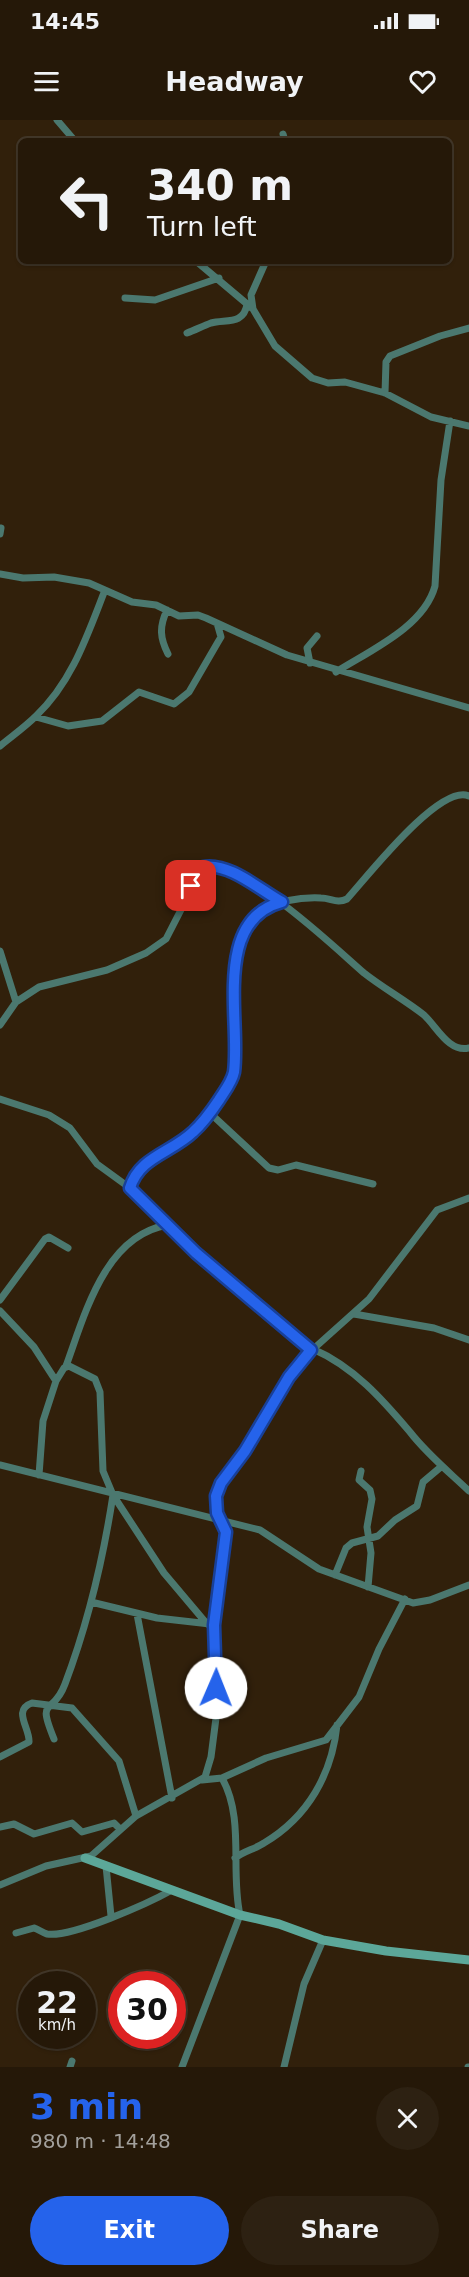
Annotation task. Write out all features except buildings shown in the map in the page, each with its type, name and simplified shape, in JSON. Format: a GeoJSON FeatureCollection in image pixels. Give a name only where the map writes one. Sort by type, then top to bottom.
{"type":"FeatureCollection","features":[{"type":"Feature","properties":{"kind":"street"},"geometry":{"type":"LineString","coordinates":[[57,120],[72,138]]}},
{"type":"Feature","properties":{"kind":"street"},"geometry":{"type":"LineString","coordinates":[[200,264],[250,307],[276,346],[312,378],[328,383],[345,382],[385,393],[432,417],[469,426]]}},
{"type":"Feature","properties":{"kind":"street"},"geometry":{"type":"LineString","coordinates":[[187,333],[211,323],[236,320],[244,313],[250,307],[251,295],[265,264]]}},
{"type":"Feature","properties":{"kind":"street"},"geometry":{"type":"LineString","coordinates":[[125,298],[155,300],[219,278]]}},
{"type":"Feature","properties":{"kind":"street"},"geometry":{"type":"LineString","coordinates":[[385,393],[386,362],[390,356],[440,336],[469,328]]}},
{"type":"Feature","properties":{"kind":"street"},"geometry":{"type":"LineString","coordinates":[[336,672],[405,626],[431,599],[435,586],[441,480],[450,421]]}},
{"type":"Feature","properties":{"kind":"street"},"geometry":{"type":"LineString","coordinates":[[0,574],[23,578],[54,577],[89,583],[132,602],[156,605],[179,616],[198,615],[263,646],[336,672],[469,708]]}},
{"type":"Feature","properties":{"kind":"street"},"geometry":{"type":"LineString","coordinates":[[0,746],[36,717],[69,674],[81,652],[105,590]]}},
{"type":"Feature","properties":{"kind":"street"},"geometry":{"type":"LineString","coordinates":[[167,610],[160,627],[168,654]]}},
{"type":"Feature","properties":{"kind":"street"},"geometry":{"type":"LineString","coordinates":[[36,717],[68,726],[102,721],[139,692],[174,704],[189,692],[221,637],[217,623]]}},
{"type":"Feature","properties":{"kind":"street"},"geometry":{"type":"LineString","coordinates":[[309,663],[308,648],[317,636]]}},
{"type":"Feature","properties":{"kind":"street"},"geometry":{"type":"LineString","coordinates":[[130,1188],[138,1169],[193,1132],[210,1113],[234,1074],[233,995],[241,942],[256,914],[268,906],[282,902],[321,897],[336,902],[347,899],[434,806],[459,793],[469,796]]}},
{"type":"Feature","properties":{"kind":"street"},"geometry":{"type":"LineString","coordinates":[[0,1025],[16,1002],[48,983],[82,978],[153,948],[166,939],[203,867],[212,865],[225,869],[282,902],[366,974],[424,1016],[452,1046],[469,1048]]}},
{"type":"Feature","properties":{"kind":"street"},"geometry":{"type":"LineString","coordinates":[[0,951],[16,1002]]}},
{"type":"Feature","properties":{"kind":"street"},"geometry":{"type":"LineString","coordinates":[[0,1099],[49,1115],[70,1128],[97,1164],[130,1188],[196,1253],[312,1349],[335,1359],[355,1372],[375,1395],[390,1406],[410,1433],[469,1491]]}},
{"type":"Feature","properties":{"kind":"street"},"geometry":{"type":"LineString","coordinates":[[210,1113],[269,1168],[278,1170],[296,1166],[373,1184]]}},
{"type":"Feature","properties":{"kind":"street"},"geometry":{"type":"LineString","coordinates":[[0,1885],[46,1866],[85,1858],[96,1853],[136,1816],[172,1798],[205,1777],[211,1757],[218,1677],[211,1624],[226,1532],[215,1504],[218,1488],[245,1451],[289,1377],[312,1349],[369,1299],[437,1210],[469,1198]]}},
{"type":"Feature","properties":{"kind":"street"},"geometry":{"type":"LineString","coordinates":[[39,1475],[43,1421],[56,1381],[66,1366],[84,1319],[114,1258],[146,1231],[168,1225]]}},
{"type":"Feature","properties":{"kind":"street"},"geometry":{"type":"LineString","coordinates":[[0,1300],[45,1239],[50,1237],[57,1239],[68,1248]]}},
{"type":"Feature","properties":{"kind":"street"},"geometry":{"type":"LineString","coordinates":[[0,1311],[34,1347],[56,1381]]}},
{"type":"Feature","properties":{"kind":"street"},"geometry":{"type":"LineString","coordinates":[[354,1314],[434,1328],[469,1340]]}},
{"type":"Feature","properties":{"kind":"street"},"geometry":{"type":"LineString","coordinates":[[66,1366],[89,1375],[98,1385],[103,1422],[103,1471],[113,1495],[164,1574],[211,1624]]}},
{"type":"Feature","properties":{"kind":"street"},"geometry":{"type":"LineString","coordinates":[[0,1465],[260,1530],[319,1569],[413,1603],[430,1600],[469,1585]]}},
{"type":"Feature","properties":{"kind":"street"},"geometry":{"type":"LineString","coordinates":[[335,1575],[346,1548],[352,1543],[382,1533],[395,1520],[417,1506],[423,1482],[438,1472],[442,1466]]}},
{"type":"Feature","properties":{"kind":"street"},"geometry":{"type":"LineString","coordinates":[[361,1471],[359,1480],[370,1490],[372,1499],[368,1538],[371,1553],[368,1587]]}},
{"type":"Feature","properties":{"kind":"street"},"geometry":{"type":"LineString","coordinates":[[54,1739],[44,1715],[46,1709],[61,1696],[81,1642],[106,1540],[113,1495]]}},
{"type":"Feature","properties":{"kind":"street"},"geometry":{"type":"LineString","coordinates":[[201,1780],[222,1778],[266,1758],[319,1744],[326,1740],[359,1697],[379,1649],[405,1599]]}},
{"type":"Feature","properties":{"kind":"street"},"geometry":{"type":"LineString","coordinates":[[92,1602],[137,1614],[211,1624]]}},
{"type":"Feature","properties":{"kind":"street"},"geometry":{"type":"LineString","coordinates":[[137,1614],[172,1798]]}},
{"type":"Feature","properties":{"kind":"street"},"geometry":{"type":"LineString","coordinates":[[0,1757],[29,1742],[22,1709],[26,1705],[51,1704],[72,1708],[119,1761],[136,1816]]}},
{"type":"Feature","properties":{"kind":"street"},"geometry":{"type":"LineString","coordinates":[[235,1858],[282,1831],[312,1798],[323,1783],[334,1752],[337,1725]]}},
{"type":"Feature","properties":{"kind":"street"},"geometry":{"type":"LineString","coordinates":[[182,2067],[240,1915],[235,1894],[233,1803],[222,1778]]}},
{"type":"Feature","properties":{"kind":"street"},"geometry":{"type":"LineString","coordinates":[[0,1827],[14,1824],[34,1834],[72,1823],[82,1832],[114,1823],[120,1829]]}},
{"type":"Feature","properties":{"kind":"street"},"geometry":{"type":"LineString","coordinates":[[85,1858],[240,1915],[279,1924],[323,1940],[386,1951],[469,1960]]}},
{"type":"Feature","properties":{"kind":"street"},"geometry":{"type":"LineString","coordinates":[[106,1866],[111,1916]]}},
{"type":"Feature","properties":{"kind":"street"},"geometry":{"type":"LineString","coordinates":[[16,1933],[34,1928],[48,1934],[70,1932],[146,1905],[172,1890]]}},
{"type":"Feature","properties":{"kind":"street"},"geometry":{"type":"LineString","coordinates":[[284,2067],[304,1984],[323,1940]]}},
{"type":"Feature","properties":{"kind":"route"},"geometry":{"type":"LineString","coordinates":[[191,886],[203,867],[212,865],[225,869],[282,902],[268,906],[256,914],[249,922],[241,942],[233,995],[234,1074],[226,1090],[193,1132],[174,1147],[138,1169],[130,1188],[196,1253],[311,1350],[289,1377],[245,1451],[218,1488],[215,1504],[217,1513],[225,1525],[226,1541],[214,1625],[218,1677],[216,1688]]}}]}
